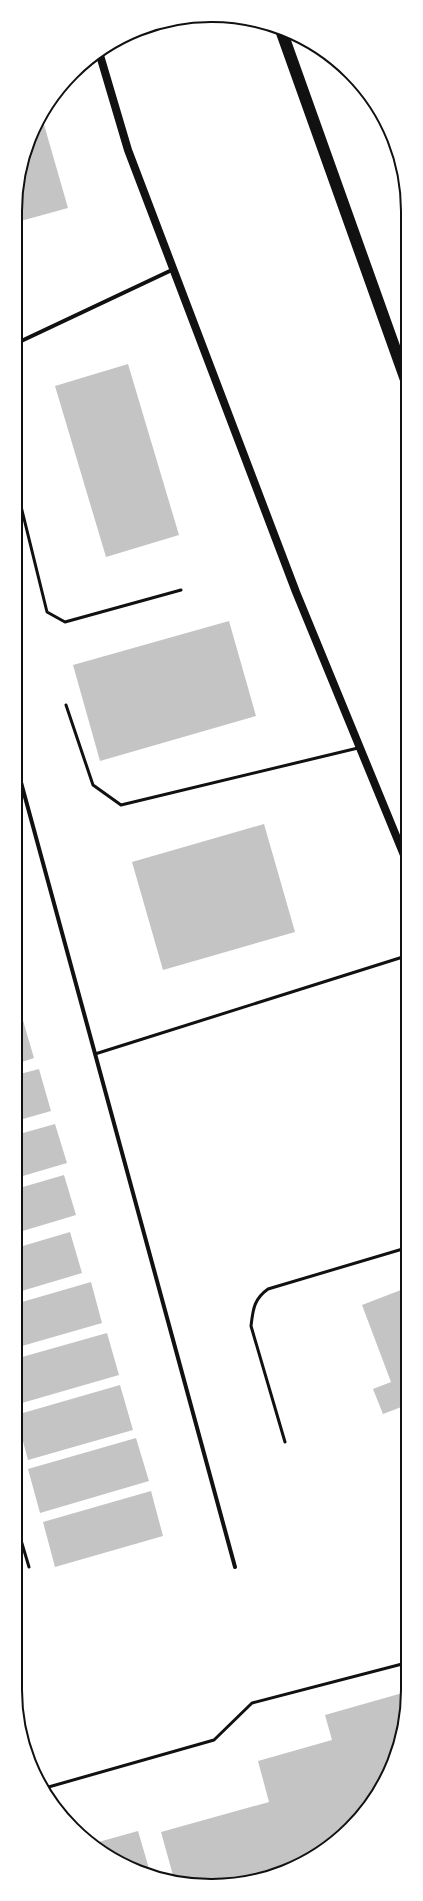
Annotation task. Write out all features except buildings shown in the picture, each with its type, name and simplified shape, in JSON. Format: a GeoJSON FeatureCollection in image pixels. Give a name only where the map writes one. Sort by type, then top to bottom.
{"type":"FeatureCollection","features":[{"type":"Feature","properties":{"kind":"highway"},"geometry":{"type":"LineString","coordinates":[[283,36],[401,366]]}},
{"type":"Feature","properties":{"kind":"main road"},"geometry":{"type":"LineString","coordinates":[[101,58],[128,150],[296,592],[401,848]]}},
{"type":"Feature","properties":{"kind":"street"},"geometry":{"type":"LineString","coordinates":[[22,340],[174,269]]}},
{"type":"Feature","properties":{"kind":"street"},"geometry":{"type":"LineString","coordinates":[[22,786],[235,1567]]}},
{"type":"Feature","properties":{"kind":"lane"},"geometry":{"type":"LineString","coordinates":[[22,510],[47,612],[65,622],[181,590]]}},
{"type":"Feature","properties":{"kind":"lane"},"geometry":{"type":"LineString","coordinates":[[66,705],[93,785],[121,805],[360,748]]}},
{"type":"Feature","properties":{"kind":"lane"},"geometry":{"type":"LineString","coordinates":[[95,1054],[401,958]]}},
{"type":"Feature","properties":{"kind":"lane"},"geometry":{"type":"LineString","coordinates":[[285,1442],[251,1326],[253,1309],[259,1296],[268,1290],[401,1250]]}},
{"type":"Feature","properties":{"kind":"lane"},"geometry":{"type":"LineString","coordinates":[[22,1544],[29,1567]]}},
{"type":"Feature","properties":{"kind":"lane"},"geometry":{"type":"LineString","coordinates":[[49,1787],[214,1740],[252,1703],[401,1664]]}}]}
